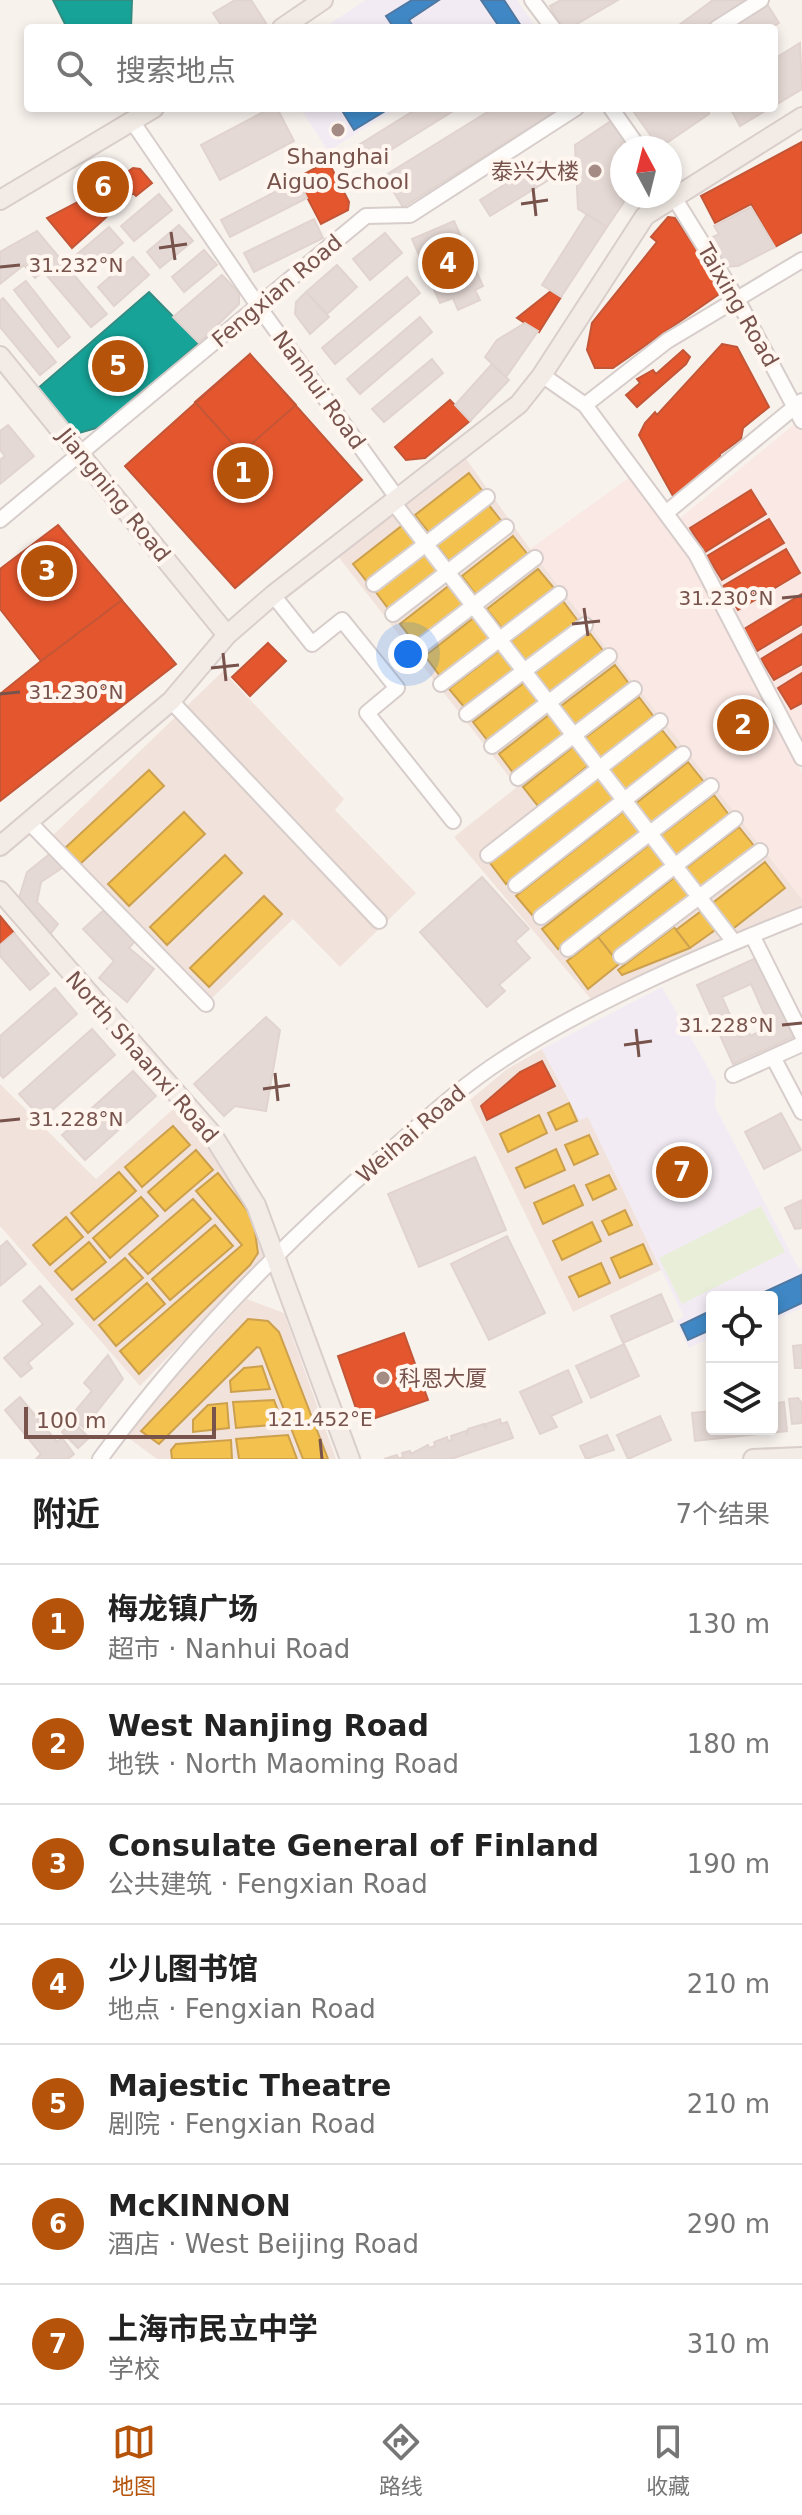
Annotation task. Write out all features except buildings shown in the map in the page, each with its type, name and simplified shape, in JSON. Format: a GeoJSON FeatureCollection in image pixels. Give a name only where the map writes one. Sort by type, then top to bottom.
{"type":"FeatureCollection","features":[{"type":"Feature","properties":{"kind":"main road"},"geometry":{"type":"LineString","coordinates":[[288,24],[323,0]]}},
{"type":"Feature","properties":{"kind":"main road"},"geometry":{"type":"LineString","coordinates":[[0,200],[147,112]]}},
{"type":"Feature","properties":{"kind":"main road"},"geometry":{"type":"LineString","coordinates":[[682,187],[802,117]]}},
{"type":"Feature","properties":{"kind":"main road"},"geometry":{"type":"LineString","coordinates":[[0,846],[171,701],[227,635],[273,595],[519,404],[542,375],[634,227],[655,208]]}},
{"type":"Feature","properties":{"kind":"main road","name":"Jiangning Road"},"geometry":{"type":"LineString","coordinates":[[0,356],[227,635]]}},
{"type":"Feature","properties":{"kind":"main road","name":"North Shaanxi Road"},"geometry":{"type":"LineString","coordinates":[[0,891],[212,1134],[256,1205],[350,1459]]}},
{"type":"Feature","properties":{"kind":"main road"},"geometry":{"type":"LineString","coordinates":[[753,1459],[802,1457]]}},
{"type":"Feature","properties":{"kind":"street"},"geometry":{"type":"LineString","coordinates":[[532,0],[550,24]]}},
{"type":"Feature","properties":{"kind":"street"},"geometry":{"type":"LineString","coordinates":[[723,24],[761,0]]}},
{"type":"Feature","properties":{"kind":"street","name":"Fengxian Road"},"geometry":{"type":"LineString","coordinates":[[0,520],[81,456],[366,216],[410,215],[570,112]]}},
{"type":"Feature","properties":{"kind":"street"},"geometry":{"type":"LineString","coordinates":[[614,112],[631,136]]}},
{"type":"Feature","properties":{"kind":"street","name":"Nanhui Road"},"geometry":{"type":"LineString","coordinates":[[132,121],[426,544],[734,942]]}},
{"type":"Feature","properties":{"kind":"street","name":"Taixing Road"},"geometry":{"type":"LineString","coordinates":[[681,208],[798,404],[802,421]]}},
{"type":"Feature","properties":{"kind":"street"},"geometry":{"type":"LineString","coordinates":[[585,405],[667,341],[802,260]]}},
{"type":"Feature","properties":{"kind":"street"},"geometry":{"type":"LineString","coordinates":[[542,375],[585,405],[696,554],[802,758]]}},
{"type":"Feature","properties":{"kind":"street"},"geometry":{"type":"LineString","coordinates":[[667,512],[798,404]]}},
{"type":"Feature","properties":{"kind":"street"},"geometry":{"type":"LineString","coordinates":[[374,584],[487,497]]}},
{"type":"Feature","properties":{"kind":"street"},"geometry":{"type":"LineString","coordinates":[[393,614],[506,527]]}},
{"type":"Feature","properties":{"kind":"street"},"geometry":{"type":"LineString","coordinates":[[417,649],[535,558]]}},
{"type":"Feature","properties":{"kind":"street"},"geometry":{"type":"LineString","coordinates":[[441,684],[559,594]]}},
{"type":"Feature","properties":{"kind":"street"},"geometry":{"type":"LineString","coordinates":[[273,595],[312,644],[342,620],[397,688],[367,713],[453,821]]}},
{"type":"Feature","properties":{"kind":"street"},"geometry":{"type":"LineString","coordinates":[[467,714],[585,625]]}},
{"type":"Feature","properties":{"kind":"street"},"geometry":{"type":"LineString","coordinates":[[492,746],[609,656]]}},
{"type":"Feature","properties":{"kind":"street"},"geometry":{"type":"LineString","coordinates":[[518,778],[634,689]]}},
{"type":"Feature","properties":{"kind":"street"},"geometry":{"type":"LineString","coordinates":[[171,701],[379,921]]}},
{"type":"Feature","properties":{"kind":"street"},"geometry":{"type":"LineString","coordinates":[[488,855],[660,721]]}},
{"type":"Feature","properties":{"kind":"street"},"geometry":{"type":"LineString","coordinates":[[516,885],[683,754]]}},
{"type":"Feature","properties":{"kind":"street"},"geometry":{"type":"LineString","coordinates":[[541,917],[711,786]]}},
{"type":"Feature","properties":{"kind":"street"},"geometry":{"type":"LineString","coordinates":[[568,949],[735,819]]}},
{"type":"Feature","properties":{"kind":"street"},"geometry":{"type":"LineString","coordinates":[[29,822],[206,1004]]}},
{"type":"Feature","properties":{"kind":"street"},"geometry":{"type":"LineString","coordinates":[[621,956],[760,851]]}},
{"type":"Feature","properties":{"kind":"street","name":"Weihai Road"},"geometry":{"type":"LineString","coordinates":[[100,1459],[152,1387],[274,1255],[461,1090],[502,1059],[561,1025],[734,942],[802,915]]}},
{"type":"Feature","properties":{"kind":"street"},"geometry":{"type":"LineString","coordinates":[[752,935],[802,1035]]}},
{"type":"Feature","properties":{"kind":"street"},"geometry":{"type":"LineString","coordinates":[[733,1075],[802,1044]]}},
{"type":"Feature","properties":{"kind":"street"},"geometry":{"type":"LineString","coordinates":[[773,1057],[802,1112]]}},
{"type":"Feature","properties":{"kind":"shaded area"},"geometry":{"type":"Polygon","coordinates":[[[366,0],[517,0],[533,23],[531,24],[329,24],[366,0]]]}},
{"type":"Feature","properties":{"kind":"shaded area","name":"Shanghai Aiguo School"},"geometry":{"type":"Polygon","coordinates":[[[303,112],[391,112],[328,151],[303,112]]]}},
{"type":"Feature","properties":{"kind":"shaded area"},"geometry":{"type":"Polygon","coordinates":[[[802,418],[802,748],[679,519],[802,418]]]}},
{"type":"Feature","properties":{"kind":"shaded area"},"geometry":{"type":"Polygon","coordinates":[[[462,453],[530,549],[802,899],[802,912],[596,1005],[454,837],[517,787],[337,555],[462,453]]]}},
{"type":"Feature","properties":{"kind":"shaded area"},"geometry":{"type":"Polygon","coordinates":[[[630,477],[691,556],[802,773],[802,899],[530,549],[630,477]]]}},
{"type":"Feature","properties":{"kind":"shaded area"},"geometry":{"type":"Polygon","coordinates":[[[223,671],[344,799],[335,810],[416,893],[340,967],[293,919],[206,1004],[49,839],[223,671]]]}},
{"type":"Feature","properties":{"kind":"shaded area"},"geometry":{"type":"Polygon","coordinates":[[[662,987],[716,1082],[715,1106],[799,1269],[802,1268],[802,1308],[778,1318],[778,1291],[706,1291],[706,1340],[689,1348],[676,1321],[684,1317],[588,1117],[580,1120],[542,1049],[662,987]]]}},
{"type":"Feature","properties":{"kind":"shaded area"},"geometry":{"type":"Polygon","coordinates":[[[542,1049],[579,1119],[588,1116],[661,1270],[573,1312],[470,1100],[506,1070],[542,1049]]]}},
{"type":"Feature","properties":{"kind":"shaded area"},"geometry":{"type":"Polygon","coordinates":[[[0,1084],[96,1179],[173,1109],[211,1146],[251,1205],[264,1252],[262,1259],[140,1386],[0,1226],[0,1084]]]}},
{"type":"Feature","properties":{"kind":"shaded area"},"geometry":{"type":"Polygon","coordinates":[[[247,1299],[284,1313],[336,1459],[157,1459],[127,1437],[165,1388],[247,1299]]]}},
{"type":"Feature","properties":{"kind":"green space"},"geometry":{"type":"Polygon","coordinates":[[[761,1206],[785,1252],[682,1304],[659,1258],[761,1206]]]}},
{"type":"Feature","properties":{"kind":"place","name":"Shanghai Aiguo School"},"geometry":{"type":"Point","coordinates":[338,130]}},
{"type":"Feature","properties":{"kind":"place","name":"泰兴大楼"},"geometry":{"type":"Point","coordinates":[595,171]}},
{"type":"Feature","properties":{"kind":"place","name":"McKINNON"},"geometry":{"type":"Point","coordinates":[103,187]}},
{"type":"Feature","properties":{"kind":"place","name":"少儿图书馆"},"geometry":{"type":"Point","coordinates":[448,263]}},
{"type":"Feature","properties":{"kind":"place","name":"Majestic Theatre"},"geometry":{"type":"Point","coordinates":[118,366]}},
{"type":"Feature","properties":{"kind":"place","name":"梅龙镇广场"},"geometry":{"type":"Point","coordinates":[243,473]}},
{"type":"Feature","properties":{"kind":"place","name":"Consulate General of Finland"},"geometry":{"type":"Point","coordinates":[47,571]}},
{"type":"Feature","properties":{"kind":"place","name":"West Nanjing Road"},"geometry":{"type":"Point","coordinates":[743,725]}},
{"type":"Feature","properties":{"kind":"place","name":"上海市民立中学"},"geometry":{"type":"Point","coordinates":[682,1172]}},
{"type":"Feature","properties":{"kind":"place","name":"科恩大厦"},"geometry":{"type":"Point","coordinates":[383,1378]}}]}
